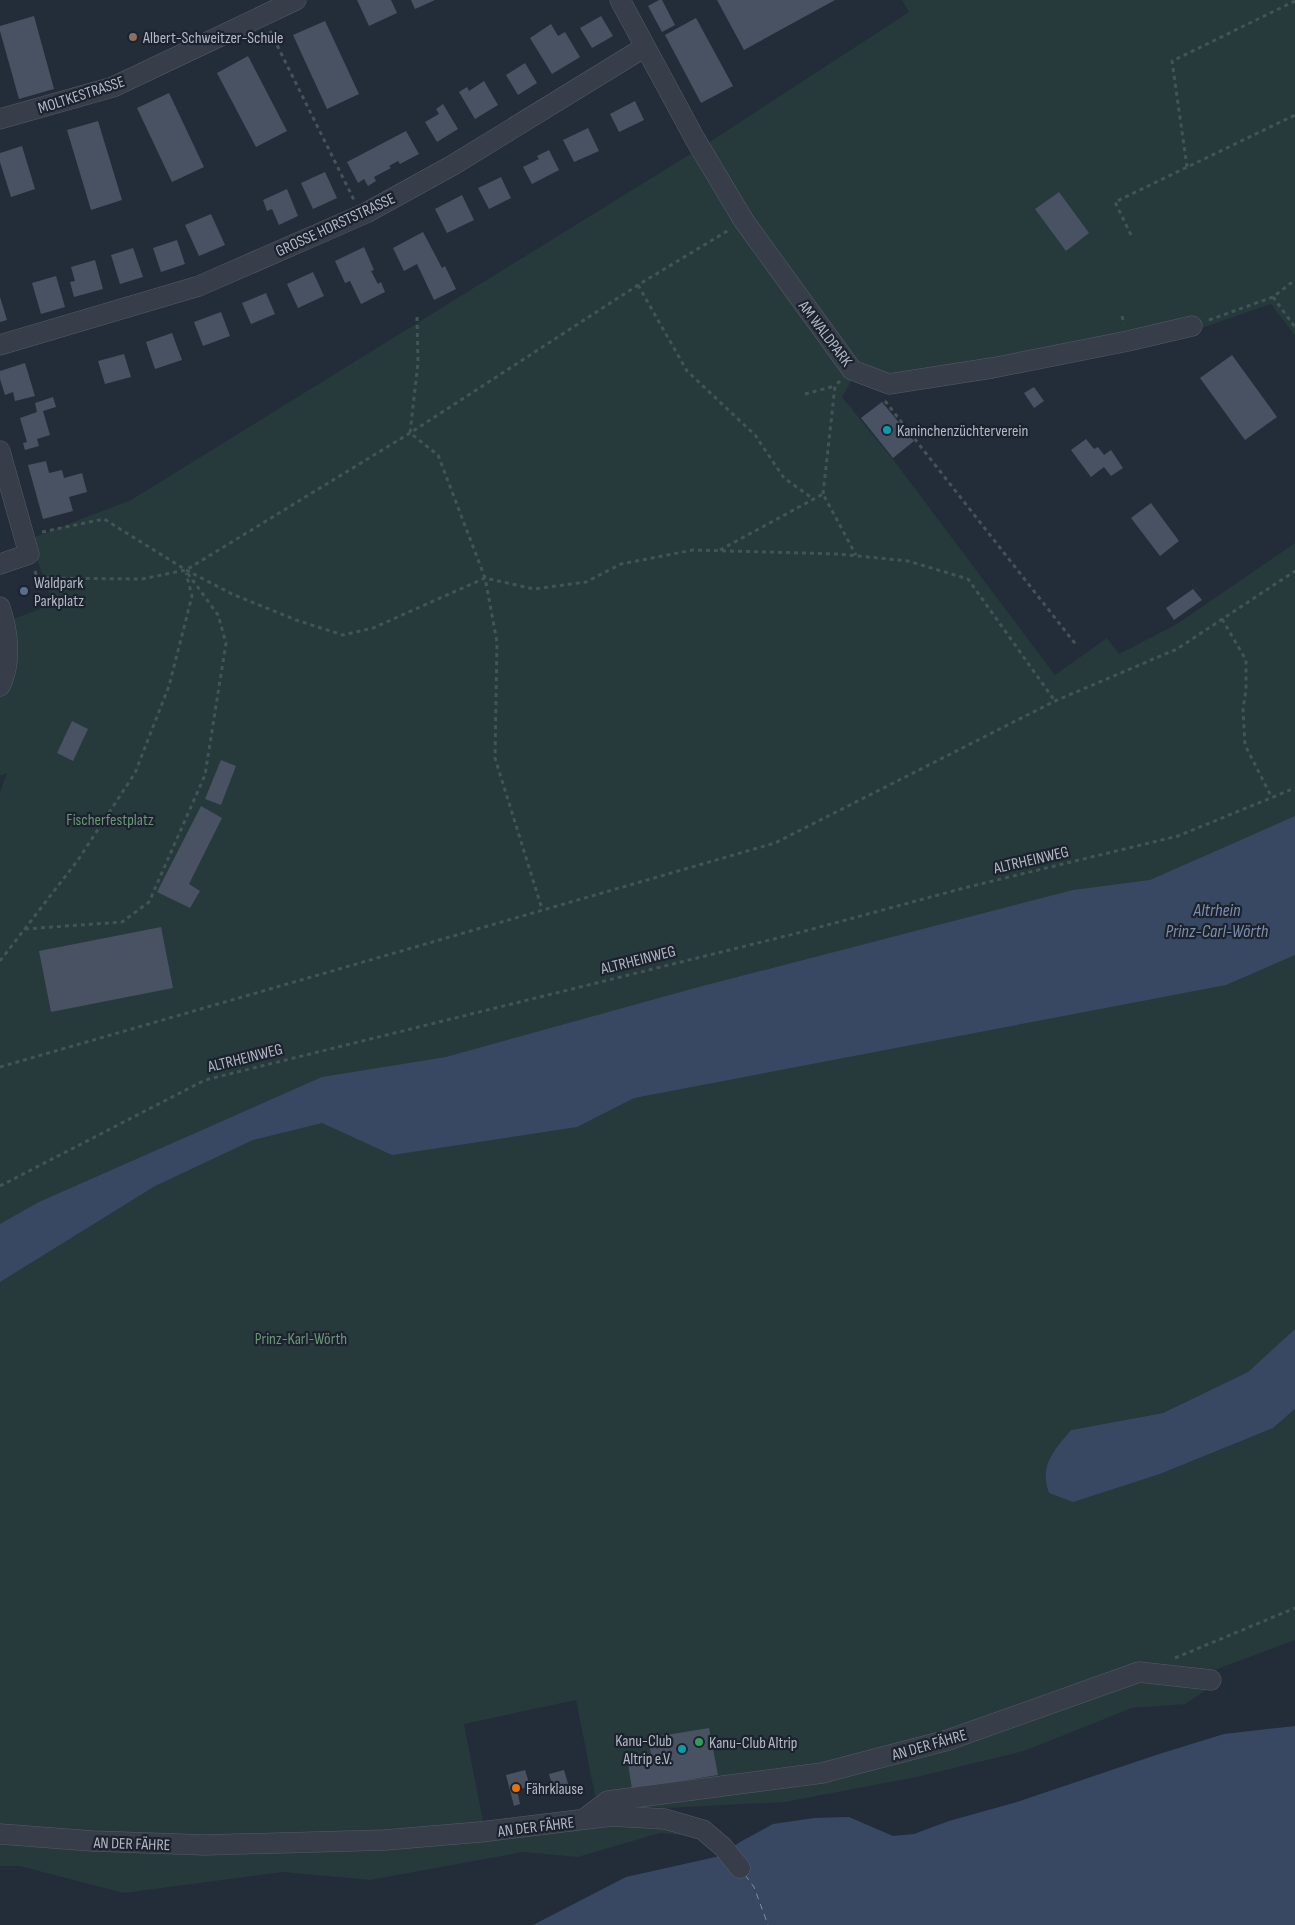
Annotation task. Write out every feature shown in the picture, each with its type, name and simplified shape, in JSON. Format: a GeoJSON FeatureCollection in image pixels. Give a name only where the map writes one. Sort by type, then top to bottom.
{"type":"FeatureCollection","features":[{"type":"Feature","properties":{"kind":"street","name":"MOLTKESTRASSE"},"geometry":{"type":"LineString","coordinates":[[0,119],[113,87],[296,0]]}},
{"type":"Feature","properties":{"kind":"street","name":"AM WALDPARK"},"geometry":{"type":"LineString","coordinates":[[620,0],[695,139],[744,221],[852,370],[888,384],[992,368],[1128,341],[1192,326]]}},
{"type":"Feature","properties":{"kind":"street","name":"GROSSE HORSTSTRASSE"},"geometry":{"type":"LineString","coordinates":[[0,345],[199,286],[366,213],[453,165],[645,47]]}},
{"type":"Feature","properties":{"kind":"street"},"geometry":{"type":"LineString","coordinates":[[0,451],[26,544],[0,564]]}},
{"type":"Feature","properties":{"kind":"street"},"geometry":{"type":"LineString","coordinates":[[0,607],[5,622],[8,653],[4,678],[0,686]]}},
{"type":"Feature","properties":{"kind":"street","name":"AN DER FÄHRE"},"geometry":{"type":"LineString","coordinates":[[0,1834],[92,1841],[205,1845],[385,1840],[480,1832],[582,1820],[608,1801],[832,1771],[948,1740],[1139,1672],[1211,1680]]}},
{"type":"Feature","properties":{"kind":"street"},"geometry":{"type":"LineString","coordinates":[[582,1820],[611,1816],[665,1819],[703,1830],[722,1846],[740,1868]]}},
{"type":"Feature","properties":{"kind":"path"},"geometry":{"type":"LineString","coordinates":[[1187,167],[1172,61],[1295,1]]}},
{"type":"Feature","properties":{"kind":"path"},"geometry":{"type":"LineString","coordinates":[[262,16],[357,206],[366,213]]}},
{"type":"Feature","properties":{"kind":"path"},"geometry":{"type":"LineString","coordinates":[[1131,235],[1115,202],[1295,115]]}},
{"type":"Feature","properties":{"kind":"path"},"geometry":{"type":"LineString","coordinates":[[744,221],[638,285],[410,433],[186,570],[142,579],[37,578],[26,544],[104,519],[186,570],[232,594],[296,620],[343,636],[373,628],[485,578],[534,589],[586,582],[621,564],[693,550],[856,556],[908,561],[968,579],[1055,700]]}},
{"type":"Feature","properties":{"kind":"path"},"geometry":{"type":"LineString","coordinates":[[1192,326],[1273,297],[1295,280]]}},
{"type":"Feature","properties":{"kind":"path"},"geometry":{"type":"LineString","coordinates":[[638,285],[687,371],[755,435],[784,478],[812,498]]}},
{"type":"Feature","properties":{"kind":"path"},"geometry":{"type":"LineString","coordinates":[[1273,297],[1295,326]]}},
{"type":"Feature","properties":{"kind":"path"},"geometry":{"type":"LineString","coordinates":[[410,433],[418,363],[417,317]]}},
{"type":"Feature","properties":{"kind":"path"},"geometry":{"type":"LineString","coordinates":[[804,394],[835,386],[852,370]]}},
{"type":"Feature","properties":{"kind":"path"},"geometry":{"type":"LineString","coordinates":[[835,386],[822,494],[856,556]]}},
{"type":"Feature","properties":{"kind":"path"},"geometry":{"type":"LineString","coordinates":[[885,400],[1077,646]]}},
{"type":"Feature","properties":{"kind":"path"},"geometry":{"type":"LineString","coordinates":[[410,433],[438,456],[485,578],[497,642],[495,758],[542,909]]}},
{"type":"Feature","properties":{"kind":"path"},"geometry":{"type":"LineString","coordinates":[[719,550],[822,494]]}},
{"type":"Feature","properties":{"kind":"path"},"geometry":{"type":"LineString","coordinates":[[0,961],[78,860],[135,773],[169,686],[192,596],[186,570]]}},
{"type":"Feature","properties":{"kind":"path"},"geometry":{"type":"LineString","coordinates":[[25,929],[122,922],[149,902],[205,775],[226,643],[218,615],[186,570]]}},
{"type":"Feature","properties":{"kind":"path"},"geometry":{"type":"LineString","coordinates":[[0,1067],[775,843],[1055,700],[1177,649],[1295,571]]}},
{"type":"Feature","properties":{"kind":"path"},"geometry":{"type":"LineString","coordinates":[[1222,619],[1246,660],[1246,690],[1243,709],[1245,745],[1272,798]]}},
{"type":"Feature","properties":{"kind":"path","name":"ALTRHEINWEG"},"geometry":{"type":"LineString","coordinates":[[0,1186],[205,1080],[784,936],[964,888],[1178,836],[1295,788]]}},
{"type":"Feature","properties":{"kind":"path"},"geometry":{"type":"LineString","coordinates":[[1167,1661],[1295,1608]]}},
{"type":"Feature","properties":{"kind":"green space"},"geometry":{"type":"Polygon","coordinates":[[[902,0],[1295,0],[1295,336],[1271,304],[1193,331],[890,376],[858,369],[842,397],[892,458],[1055,675],[1107,638],[1119,654],[1177,624],[1295,543],[1295,1334],[1289,1335],[1248,1372],[1163,1413],[1071,1430],[1050,1493],[1073,1501],[1160,1474],[1273,1428],[1295,1409],[1295,1640],[1212,1671],[1213,1686],[1185,1704],[1132,1708],[1024,1751],[917,1777],[785,1802],[667,1808],[626,1807],[758,1791],[656,1786],[595,1796],[576,1700],[464,1724],[484,1826],[204,1840],[0,1828],[0,792],[7,773],[0,776],[0,624],[53,604],[34,551],[32,538],[131,500],[705,145],[909,12],[902,0]]]}},
{"type":"Feature","properties":{"kind":"green space"},"geometry":{"type":"Polygon","coordinates":[[[645,1824],[683,1833],[681,1835],[660,1833],[578,1857],[523,1852],[370,1880],[283,1872],[124,1893],[19,1866],[0,1866],[0,1841],[564,1829],[645,1824]]]}},
{"type":"Feature","properties":{"kind":"water","name":"Altrhein Prinz-Carl-Wörth"},"geometry":{"type":"Polygon","coordinates":[[[1295,816],[1295,955],[1226,985],[634,1098],[577,1127],[392,1155],[322,1123],[253,1140],[155,1186],[0,1282],[0,1224],[39,1202],[322,1077],[446,1057],[695,988],[1073,890],[1150,880],[1295,816]]]}},
{"type":"Feature","properties":{"kind":"water"},"geometry":{"type":"Polygon","coordinates":[[[1295,1329],[1295,1409],[1273,1428],[1160,1474],[1073,1502],[1049,1493],[1046,1483],[1047,1466],[1054,1452],[1071,1430],[1163,1413],[1248,1372],[1295,1329]]]}},
{"type":"Feature","properties":{"kind":"water"},"geometry":{"type":"Polygon","coordinates":[[[1295,1726],[1295,1925],[533,1925],[626,1877],[720,1856],[740,1842],[773,1824],[814,1818],[849,1817],[893,1836],[914,1834],[949,1821],[1017,1802],[1224,1734],[1295,1726]]]}},
{"type":"Feature","properties":{"kind":"building"},"geometry":{"type":"Polygon","coordinates":[[[357,0],[391,0],[397,13],[369,26],[357,0]]]}},
{"type":"Feature","properties":{"kind":"building"},"geometry":{"type":"Polygon","coordinates":[[[411,0],[435,0],[415,9],[411,0]]]}},
{"type":"Feature","properties":{"kind":"building"},"geometry":{"type":"Polygon","coordinates":[[[662,0],[675,25],[662,32],[648,6],[662,0]]]}},
{"type":"Feature","properties":{"kind":"building"},"geometry":{"type":"Polygon","coordinates":[[[717,0],[835,0],[744,50],[717,0]]]}},
{"type":"Feature","properties":{"kind":"building"},"geometry":{"type":"Polygon","coordinates":[[[34,16],[54,89],[19,99],[0,26],[34,16]]]}},
{"type":"Feature","properties":{"kind":"building"},"geometry":{"type":"Polygon","coordinates":[[[601,16],[613,36],[592,48],[580,28],[601,16]]]}},
{"type":"Feature","properties":{"kind":"building"},"geometry":{"type":"Polygon","coordinates":[[[696,18],[733,86],[701,103],[665,35],[696,18]]]}},
{"type":"Feature","properties":{"kind":"building"},"geometry":{"type":"Polygon","coordinates":[[[325,21],[359,94],[327,109],[293,35],[325,21]]]}},
{"type":"Feature","properties":{"kind":"building"},"geometry":{"type":"Polygon","coordinates":[[[551,24],[558,36],[565,32],[580,57],[552,74],[530,38],[551,24]]]}},
{"type":"Feature","properties":{"kind":"building"},"geometry":{"type":"Polygon","coordinates":[[[248,56],[287,131],[256,147],[217,73],[248,56]]]}},
{"type":"Feature","properties":{"kind":"building"},"geometry":{"type":"Polygon","coordinates":[[[525,63],[537,83],[518,95],[506,75],[525,63]]]}},
{"type":"Feature","properties":{"kind":"building"},"geometry":{"type":"Polygon","coordinates":[[[484,81],[498,105],[475,119],[459,92],[467,87],[469,91],[484,81]]]}},
{"type":"Feature","properties":{"kind":"building"},"geometry":{"type":"Polygon","coordinates":[[[169,93],[204,167],[172,182],[137,108],[169,93]]]}},
{"type":"Feature","properties":{"kind":"building"},"geometry":{"type":"Polygon","coordinates":[[[635,101],[644,120],[619,132],[610,114],[635,101]]]}},
{"type":"Feature","properties":{"kind":"building"},"geometry":{"type":"Polygon","coordinates":[[[443,104],[458,129],[437,142],[425,122],[439,114],[436,109],[443,104]]]}},
{"type":"Feature","properties":{"kind":"building"},"geometry":{"type":"Polygon","coordinates":[[[98,121],[122,200],[91,210],[67,130],[98,121]]]}},
{"type":"Feature","properties":{"kind":"building"},"geometry":{"type":"Polygon","coordinates":[[[588,128],[599,151],[574,162],[563,140],[588,128]]]}},
{"type":"Feature","properties":{"kind":"building"},"geometry":{"type":"Polygon","coordinates":[[[406,131],[419,154],[400,164],[398,161],[389,166],[391,168],[374,177],[376,181],[368,186],[364,179],[358,183],[347,162],[406,131]]]}},
{"type":"Feature","properties":{"kind":"building"},"geometry":{"type":"Polygon","coordinates":[[[22,146],[35,189],[11,197],[0,162],[0,153],[22,146]]]}},
{"type":"Feature","properties":{"kind":"building"},"geometry":{"type":"Polygon","coordinates":[[[549,150],[559,170],[532,184],[523,167],[539,159],[537,156],[549,150]]]}},
{"type":"Feature","properties":{"kind":"building"},"geometry":{"type":"Polygon","coordinates":[[[325,172],[337,198],[313,209],[301,183],[325,172]]]}},
{"type":"Feature","properties":{"kind":"building"},"geometry":{"type":"Polygon","coordinates":[[[501,177],[511,198],[489,209],[478,188],[501,177]]]}},
{"type":"Feature","properties":{"kind":"building"},"geometry":{"type":"Polygon","coordinates":[[[287,189],[298,216],[279,225],[272,209],[267,211],[263,200],[287,189]]]}},
{"type":"Feature","properties":{"kind":"building"},"geometry":{"type":"Polygon","coordinates":[[[1059,192],[1089,233],[1066,251],[1035,209],[1059,192]]]}},
{"type":"Feature","properties":{"kind":"building"},"geometry":{"type":"Polygon","coordinates":[[[462,195],[474,220],[447,233],[435,209],[462,195]]]}},
{"type":"Feature","properties":{"kind":"building"},"geometry":{"type":"Polygon","coordinates":[[[211,214],[225,245],[199,256],[185,225],[211,214]]]}},
{"type":"Feature","properties":{"kind":"building"},"geometry":{"type":"Polygon","coordinates":[[[423,232],[442,268],[445,266],[456,289],[434,300],[417,264],[404,271],[393,248],[423,232]]]}},
{"type":"Feature","properties":{"kind":"building"},"geometry":{"type":"Polygon","coordinates":[[[177,240],[185,264],[161,272],[153,248],[177,240]]]}},
{"type":"Feature","properties":{"kind":"building"},"geometry":{"type":"Polygon","coordinates":[[[364,247],[374,270],[371,271],[378,284],[381,282],[385,292],[361,304],[350,281],[345,283],[335,261],[364,247]]]}},
{"type":"Feature","properties":{"kind":"building"},"geometry":{"type":"Polygon","coordinates":[[[133,248],[143,277],[120,284],[111,255],[133,248]]]}},
{"type":"Feature","properties":{"kind":"building"},"geometry":{"type":"Polygon","coordinates":[[[95,260],[103,289],[74,297],[70,282],[75,281],[71,267],[95,260]]]}},
{"type":"Feature","properties":{"kind":"building"},"geometry":{"type":"Polygon","coordinates":[[[313,272],[324,296],[298,308],[287,284],[313,272]]]}},
{"type":"Feature","properties":{"kind":"building"},"geometry":{"type":"Polygon","coordinates":[[[56,276],[65,307],[41,314],[32,283],[56,276]]]}},
{"type":"Feature","properties":{"kind":"building"},"geometry":{"type":"Polygon","coordinates":[[[266,293],[275,314],[251,324],[242,303],[266,293]]]}},
{"type":"Feature","properties":{"kind":"building"},"geometry":{"type":"Polygon","coordinates":[[[0,297],[7,320],[0,322],[0,297]]]}},
{"type":"Feature","properties":{"kind":"building"},"geometry":{"type":"Polygon","coordinates":[[[221,312],[230,336],[203,346],[194,322],[221,312]]]}},
{"type":"Feature","properties":{"kind":"building"},"geometry":{"type":"Polygon","coordinates":[[[172,333],[182,360],[155,369],[146,342],[172,333]]]}},
{"type":"Feature","properties":{"kind":"building"},"geometry":{"type":"Polygon","coordinates":[[[124,354],[131,377],[105,384],[98,361],[124,354]]]}},
{"type":"Feature","properties":{"kind":"building"},"geometry":{"type":"Polygon","coordinates":[[[1232,355],[1277,417],[1245,440],[1200,378],[1232,355]]]}},
{"type":"Feature","properties":{"kind":"building"},"geometry":{"type":"Polygon","coordinates":[[[25,363],[35,396],[15,401],[13,392],[5,395],[0,379],[0,371],[25,363]]]}},
{"type":"Feature","properties":{"kind":"building"},"geometry":{"type":"Polygon","coordinates":[[[1034,387],[1044,401],[1034,408],[1024,393],[1034,387]]]}},
{"type":"Feature","properties":{"kind":"building"},"geometry":{"type":"Polygon","coordinates":[[[53,397],[56,407],[43,411],[50,435],[37,439],[39,446],[25,450],[23,443],[27,442],[20,418],[37,412],[35,403],[53,397]]]}},
{"type":"Feature","properties":{"kind":"building","name":"Kaninchenzüchterverein"},"geometry":{"type":"Polygon","coordinates":[[[882,402],[914,441],[893,458],[861,418],[882,402]]]}},
{"type":"Feature","properties":{"kind":"building"},"geometry":{"type":"Polygon","coordinates":[[[1086,439],[1094,449],[1098,447],[1104,455],[1111,450],[1123,468],[1111,476],[1104,467],[1091,477],[1071,450],[1086,439]]]}},
{"type":"Feature","properties":{"kind":"building"},"geometry":{"type":"Polygon","coordinates":[[[46,461],[49,473],[62,470],[64,478],[82,473],[87,492],[69,497],[73,511],[43,519],[28,465],[46,461]]]}},
{"type":"Feature","properties":{"kind":"building"},"geometry":{"type":"Polygon","coordinates":[[[1151,503],[1179,541],[1160,556],[1131,518],[1151,503]]]}},
{"type":"Feature","properties":{"kind":"building"},"geometry":{"type":"Polygon","coordinates":[[[1193,589],[1202,600],[1174,620],[1166,608],[1193,589]]]}},
{"type":"Feature","properties":{"kind":"building"},"geometry":{"type":"Polygon","coordinates":[[[72,721],[88,729],[73,761],[57,753],[72,721]]]}},
{"type":"Feature","properties":{"kind":"building"},"geometry":{"type":"Polygon","coordinates":[[[221,760],[236,766],[221,805],[205,799],[221,760]]]}},
{"type":"Feature","properties":{"kind":"building"},"geometry":{"type":"Polygon","coordinates":[[[201,806],[222,818],[189,884],[200,891],[190,908],[157,892],[201,806]]]}},
{"type":"Feature","properties":{"kind":"building"},"geometry":{"type":"Polygon","coordinates":[[[161,927],[173,988],[51,1012],[39,951],[161,927]]]}},
{"type":"Feature","properties":{"kind":"building","name":"Kanu-Club Altrip e.V."},"geometry":{"type":"Polygon","coordinates":[[[709,1728],[718,1775],[632,1789],[628,1764],[652,1760],[648,1738],[709,1728]]]}},
{"type":"Feature","properties":{"kind":"building","name":"Fährklause"},"geometry":{"type":"Polygon","coordinates":[[[525,1770],[530,1786],[517,1790],[520,1804],[514,1806],[506,1775],[525,1770]]]}},
{"type":"Feature","properties":{"kind":"building"},"geometry":{"type":"Polygon","coordinates":[[[564,1770],[569,1787],[554,1792],[549,1774],[564,1770]]]}},
{"type":"Feature","properties":{"kind":"ferry route"},"geometry":{"type":"LineString","coordinates":[[745,1875],[754,1887],[768,1925]]}},
{"type":"Feature","properties":{"kind":"place","name":"Albert-Schweitzer-Schule"},"geometry":{"type":"Point","coordinates":[133,37]}},
{"type":"Feature","properties":{"kind":"place","name":"Kaninchenzüchterverein"},"geometry":{"type":"Point","coordinates":[887,430]}},
{"type":"Feature","properties":{"kind":"place","name":"Waldpark Parkplatz"},"geometry":{"type":"Point","coordinates":[24,591]}},
{"type":"Feature","properties":{"kind":"place","name":"Kanu-Club Altrip"},"geometry":{"type":"Point","coordinates":[699,1742]}},
{"type":"Feature","properties":{"kind":"place","name":"Kanu-Club Altrip e.V."},"geometry":{"type":"Point","coordinates":[682,1749]}},
{"type":"Feature","properties":{"kind":"place","name":"Fährklause"},"geometry":{"type":"Point","coordinates":[516,1788]}},
{"type":"Feature","properties":{"kind":"park label","name":"Fischerfestplatz"},"geometry":{"type":"Point","coordinates":[110,819]}},
{"type":"Feature","properties":{"kind":"park label","name":"Prinz-Karl-Wörth"},"geometry":{"type":"Point","coordinates":[301,1338]}}]}
